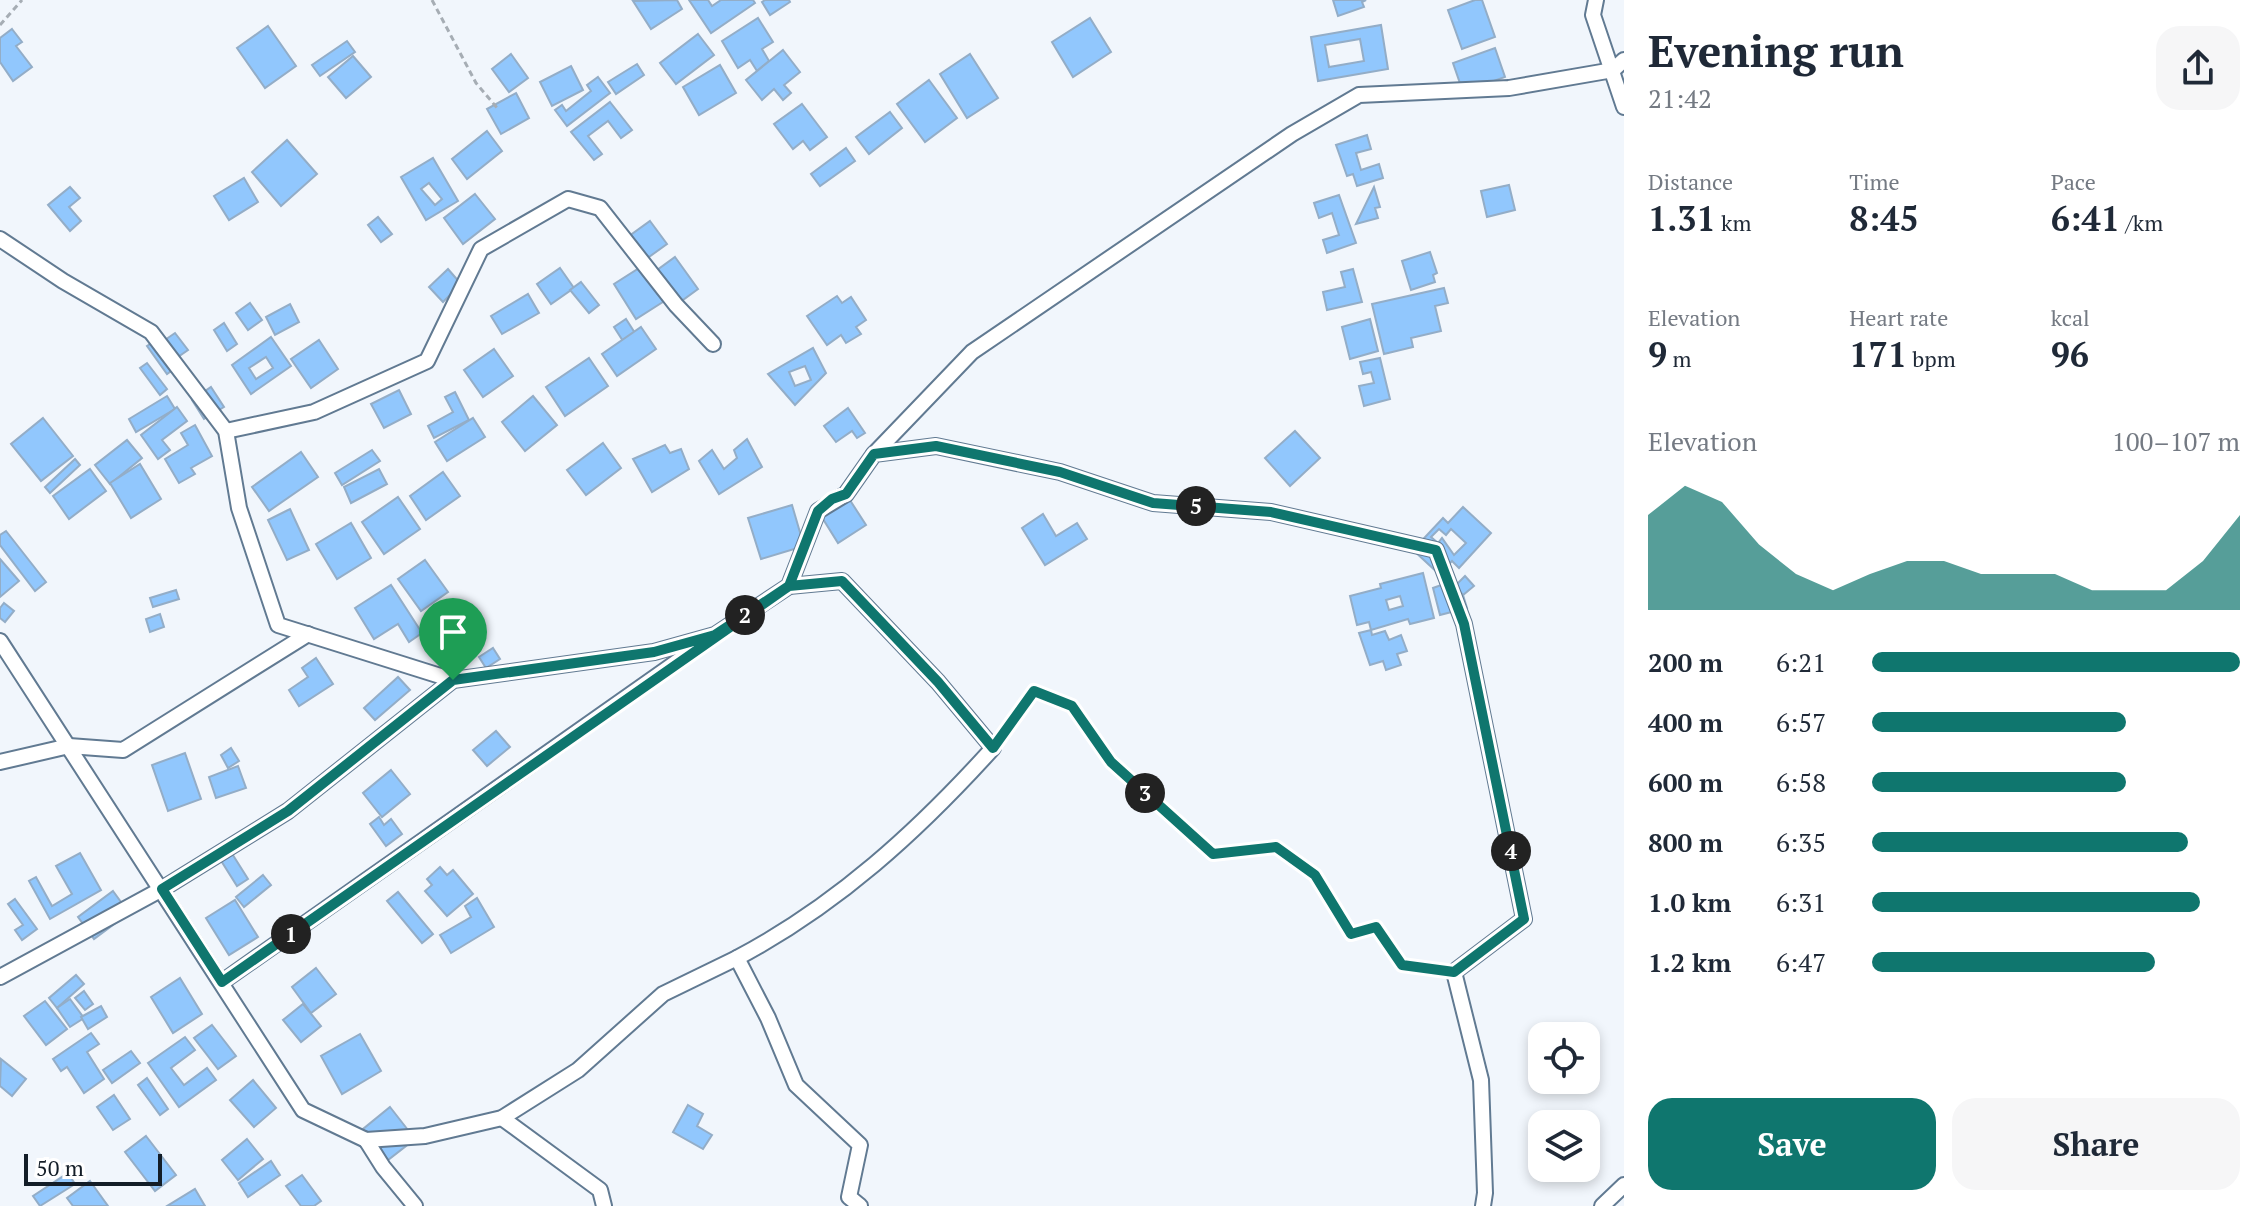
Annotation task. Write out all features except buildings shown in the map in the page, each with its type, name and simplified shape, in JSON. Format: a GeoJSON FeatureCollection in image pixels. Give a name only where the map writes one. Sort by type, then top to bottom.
{"type":"FeatureCollection","features":[{"type":"Feature","properties":{"kind":"street"},"geometry":{"type":"LineString","coordinates":[[1596,0],[1593,15],[1619,65],[1624,107]]}},
{"type":"Feature","properties":{"kind":"street"},"geometry":{"type":"LineString","coordinates":[[789,586],[818,511],[832,499],[846,494],[874,454],[972,352],[1292,134],[1359,95],[1509,88],[1619,65]]}},
{"type":"Feature","properties":{"kind":"street"},"geometry":{"type":"LineString","coordinates":[[226,431],[314,412],[427,361],[481,249],[568,199],[600,208],[676,305],[713,344]]}},
{"type":"Feature","properties":{"kind":"street"},"geometry":{"type":"LineString","coordinates":[[0,239],[63,281],[151,332],[226,431],[239,508],[278,625],[453,680],[654,652],[715,635]]}},
{"type":"Feature","properties":{"kind":"street"},"geometry":{"type":"LineString","coordinates":[[874,454],[936,446],[1060,472],[1153,503],[1271,512],[1436,550],[1464,624],[1524,919],[1454,972],[1481,1080],[1483,1206]]}},
{"type":"Feature","properties":{"kind":"street"},"geometry":{"type":"LineString","coordinates":[[0,641],[303,1110],[366,1140],[425,1136],[502,1118],[578,1070],[663,994],[790,930],[868,873],[993,748],[938,682],[842,581],[789,586],[222,982]]}},
{"type":"Feature","properties":{"kind":"street"},"geometry":{"type":"LineString","coordinates":[[0,762],[69,746],[123,750],[308,634]]}},
{"type":"Feature","properties":{"kind":"street"},"geometry":{"type":"LineString","coordinates":[[0,977],[162,889],[288,811],[453,680]]}},
{"type":"Feature","properties":{"kind":"street"},"geometry":{"type":"LineString","coordinates":[[737,958],[768,1018],[796,1085],[860,1145],[849,1197],[860,1206]]}},
{"type":"Feature","properties":{"kind":"street"},"geometry":{"type":"LineString","coordinates":[[502,1118],[600,1190],[604,1206]]}},
{"type":"Feature","properties":{"kind":"street"},"geometry":{"type":"LineString","coordinates":[[366,1140],[383,1167],[415,1206]]}},
{"type":"Feature","properties":{"kind":"street"},"geometry":{"type":"LineString","coordinates":[[1602,1206],[1624,1185]]}},
{"type":"Feature","properties":{"kind":"path"},"geometry":{"type":"LineString","coordinates":[[0,25],[22,0]]}},
{"type":"Feature","properties":{"kind":"path"},"geometry":{"type":"LineString","coordinates":[[432,0],[476,83],[498,109]]}},
{"type":"Feature","properties":{"kind":"path"},"geometry":{"type":"LineString","coordinates":[[993,748],[1034,691],[1072,706],[1111,762],[1213,854],[1276,847],[1315,875],[1351,934],[1376,927],[1402,965],[1454,972]]}},
{"type":"Feature","properties":{"kind":"route"},"geometry":{"type":"LineString","coordinates":[[453,680],[288,811],[162,889],[222,982],[789,586],[842,581],[938,682],[993,748],[1034,691],[1072,706],[1111,762],[1213,854],[1276,847],[1315,875],[1351,934],[1376,927],[1402,965],[1454,972],[1524,919],[1464,624],[1436,550],[1271,512],[1153,503],[1060,472],[936,446],[874,454],[846,494],[832,499],[818,511],[789,586],[715,635],[654,652],[453,680]]}}]}
